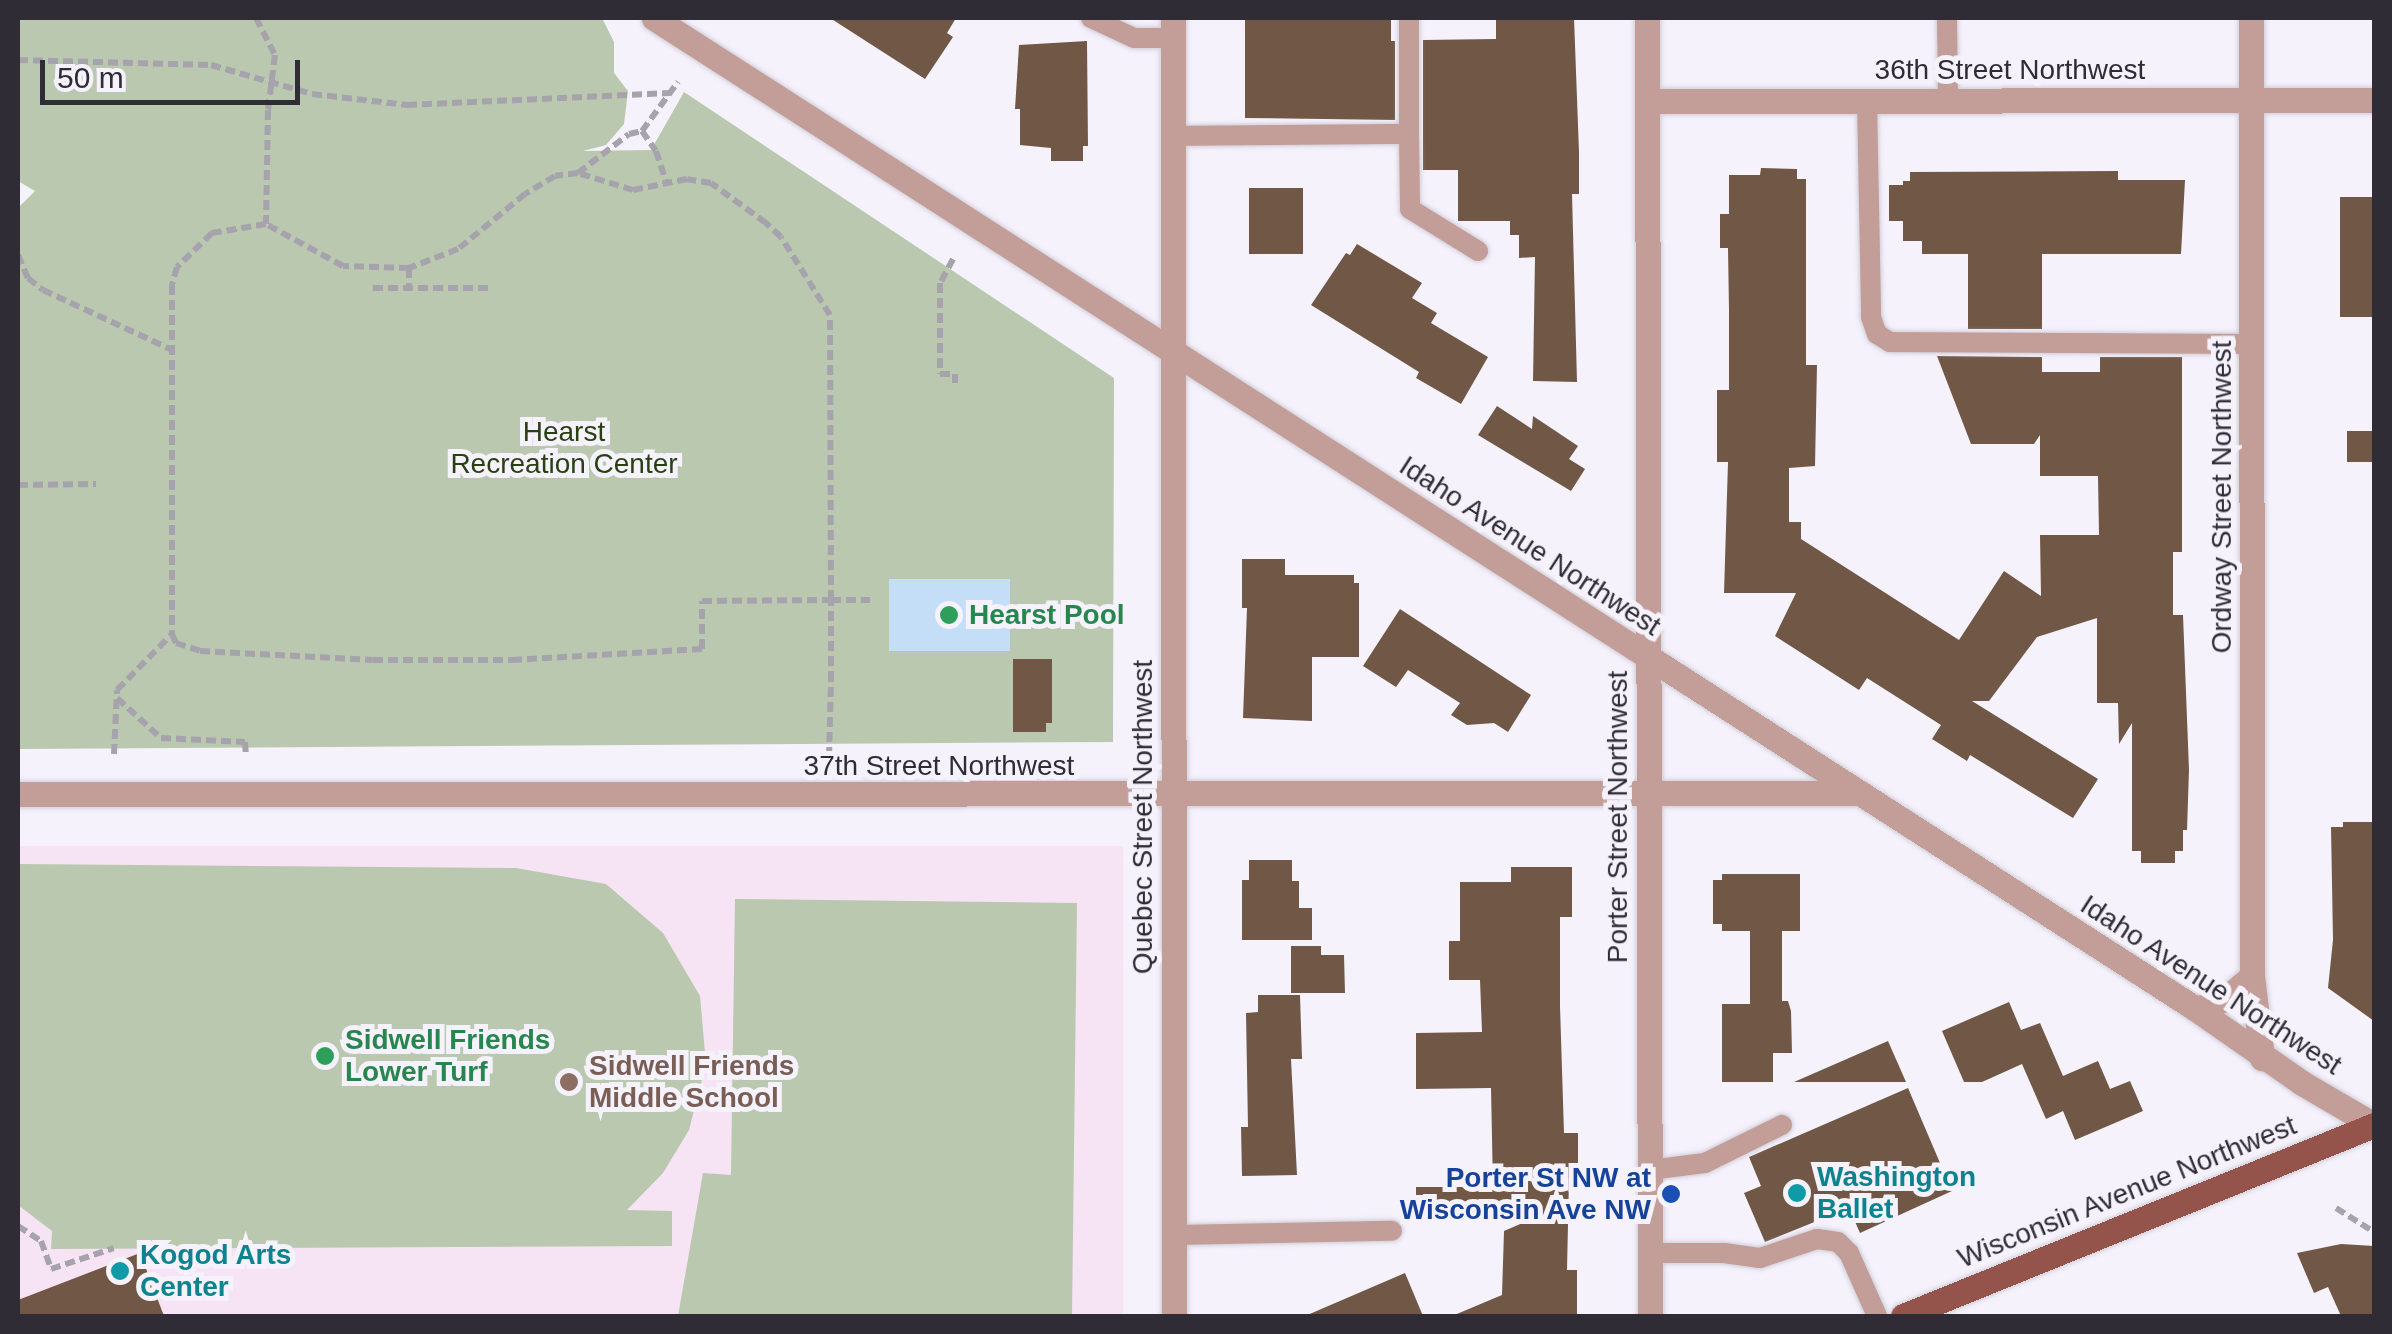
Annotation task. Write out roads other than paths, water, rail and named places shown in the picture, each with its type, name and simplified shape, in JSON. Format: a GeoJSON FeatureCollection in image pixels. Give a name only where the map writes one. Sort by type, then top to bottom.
{"type":"FeatureCollection","features":[{"type":"Feature","properties":{"kind":"main road","name":"Wisconsin Avenue Northwest"},"geometry":{"type":"LineString","coordinates":[[1903,1316],[2374,1124]]}},
{"type":"Feature","properties":{"kind":"street","name":"Idaho Avenue Northwest"},"geometry":{"type":"LineString","coordinates":[[654,18],[2196,1009],[2262,1058],[2374,1124]]}},
{"type":"Feature","properties":{"kind":"street","name":"Porter Street Northwest"},"geometry":{"type":"LineString","coordinates":[[1646,18],[1650,1316]]}},
{"type":"Feature","properties":{"kind":"street","name":"Ordway Street Northwest"},"geometry":{"type":"LineString","coordinates":[[2251,18],[2252,976],[2262,1058]]}},
{"type":"Feature","properties":{"kind":"street","name":"Quebec Street Northwest"},"geometry":{"type":"LineString","coordinates":[[1173,28],[1174,1316]]}},
{"type":"Feature","properties":{"kind":"street","name":"36th Street Northwest"},"geometry":{"type":"LineString","coordinates":[[1647,101],[2374,100]]}},
{"type":"Feature","properties":{"kind":"street","name":"37th Street Northwest"},"geometry":{"type":"LineString","coordinates":[[18,794],[1860,793]]}},
{"type":"Feature","properties":{"kind":"street"},"geometry":{"type":"LineString","coordinates":[[2196,1009],[2225,999],[2252,976]]}},
{"type":"Feature","properties":{"kind":"lane"},"geometry":{"type":"LineString","coordinates":[[1091,18],[1134,38],[1173,28]]}},
{"type":"Feature","properties":{"kind":"lane"},"geometry":{"type":"LineString","coordinates":[[1408,18],[1410,209],[1478,251]]}},
{"type":"Feature","properties":{"kind":"lane"},"geometry":{"type":"LineString","coordinates":[[1947,18],[1948,100]]}},
{"type":"Feature","properties":{"kind":"lane"},"geometry":{"type":"LineString","coordinates":[[1867,100],[1871,317],[1877,334],[1890,342],[2252,344]]}},
{"type":"Feature","properties":{"kind":"lane"},"geometry":{"type":"LineString","coordinates":[[1173,136],[1409,134]]}},
{"type":"Feature","properties":{"kind":"lane"},"geometry":{"type":"LineString","coordinates":[[1650,1170],[1705,1163],[1782,1125]]}},
{"type":"Feature","properties":{"kind":"lane"},"geometry":{"type":"LineString","coordinates":[[1174,1236],[1392,1231]]}},
{"type":"Feature","properties":{"kind":"lane"},"geometry":{"type":"LineString","coordinates":[[1650,1252],[1724,1252],[1760,1258],[1817,1238],[1838,1242],[1849,1254],[1878,1316]]}},
{"type":"Feature","properties":{"kind":"water","name":"Hearst Pool"},"geometry":{"type":"Polygon","coordinates":[[[889,579],[1010,579],[1010,651],[889,651],[889,579]]]}},
{"type":"Feature","properties":{"kind":"place","name":"Hearst Pool"},"geometry":{"type":"Point","coordinates":[949,615]}},
{"type":"Feature","properties":{"kind":"place","name":"Sidwell Friends Lower Turf"},"geometry":{"type":"Point","coordinates":[325,1056]}},
{"type":"Feature","properties":{"kind":"place","name":"Sidwell Friends Middle School"},"geometry":{"type":"Point","coordinates":[569,1082]}},
{"type":"Feature","properties":{"kind":"place","name":"Washington Ballet"},"geometry":{"type":"Point","coordinates":[1797,1193]}},
{"type":"Feature","properties":{"kind":"place","name":"Porter St NW at Wisconsin Ave NW"},"geometry":{"type":"Point","coordinates":[1671,1194]}},
{"type":"Feature","properties":{"kind":"place","name":"Kogod Arts Center"},"geometry":{"type":"Point","coordinates":[120,1271]}},
{"type":"Feature","properties":{"kind":"park label","name":"Hearst Recreation Center"},"geometry":{"type":"Point","coordinates":[564,448]}}]}
